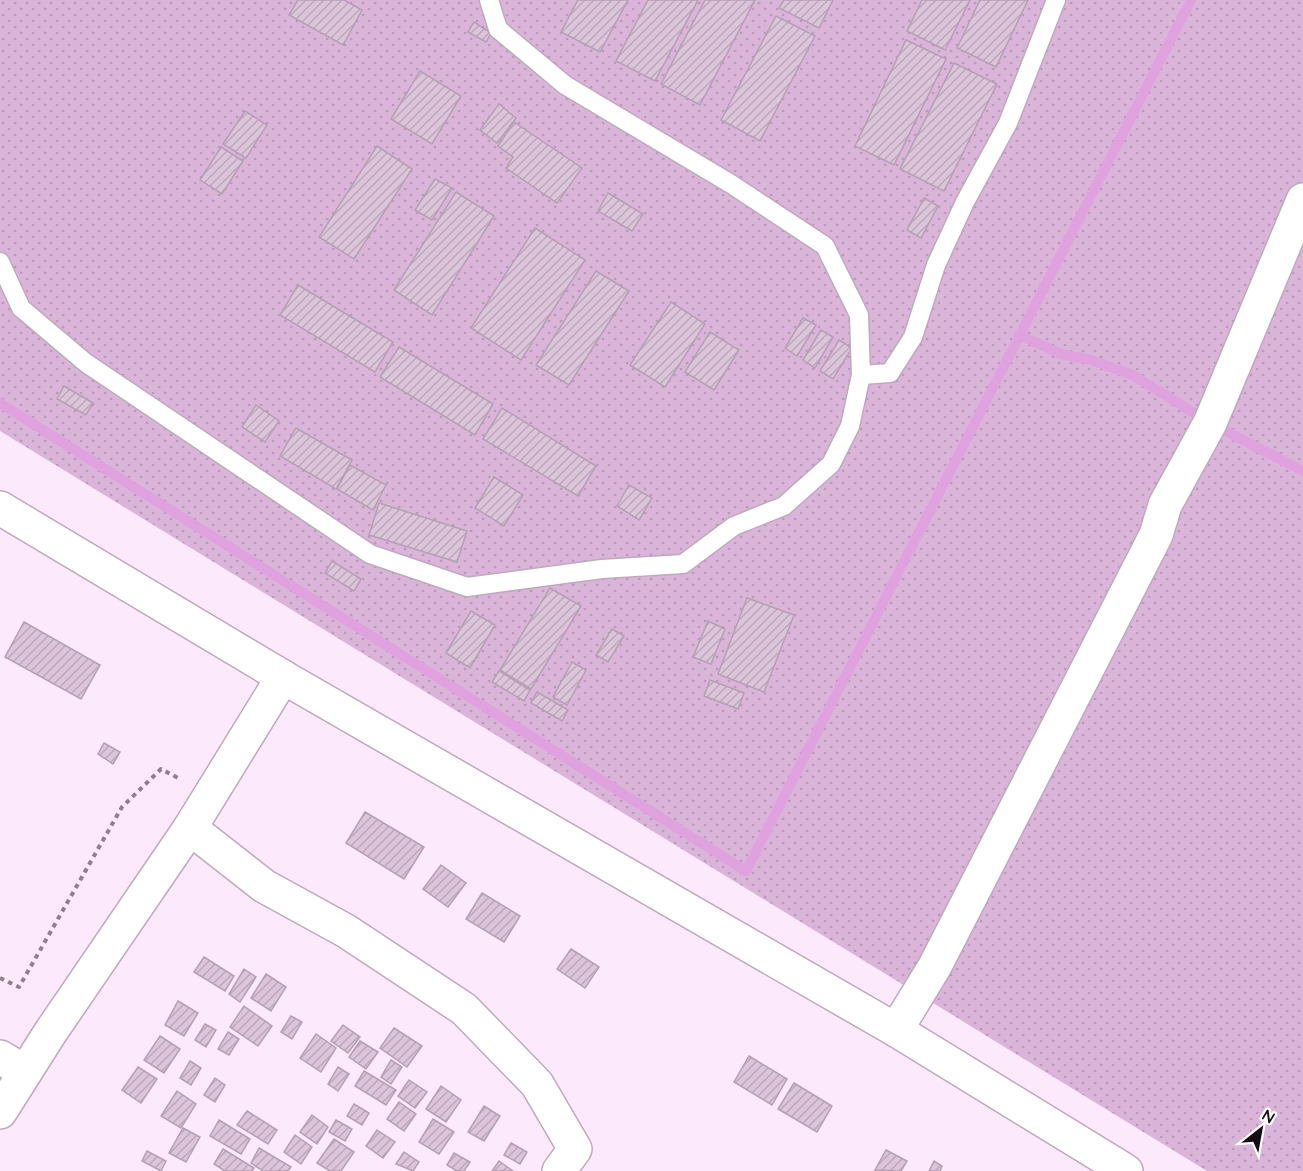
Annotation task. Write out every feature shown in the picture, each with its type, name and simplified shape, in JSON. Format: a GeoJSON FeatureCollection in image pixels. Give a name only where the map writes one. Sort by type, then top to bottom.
{"type":"FeatureCollection","features":[{"type":"Feature","properties":{"kind":"street"},"geometry":{"type":"LineString","coordinates":[[896,1029],[935,966],[1156,535],[1165,505],[1210,423],[1303,200]]}},
{"type":"Feature","properties":{"kind":"street"},"geometry":{"type":"LineString","coordinates":[[0,508],[283,677],[896,1029],[1126,1171]]}},
{"type":"Feature","properties":{"kind":"street"},"geometry":{"type":"LineString","coordinates":[[0,1112],[13,1064],[190,828],[283,677]]}},
{"type":"Feature","properties":{"kind":"street"},"geometry":{"type":"LineString","coordinates":[[190,828],[264,886],[346,931],[464,1009],[537,1084],[575,1149],[560,1171]]}},
{"type":"Feature","properties":{"kind":"lane"},"geometry":{"type":"LineString","coordinates":[[0,262],[21,308],[86,363],[370,554],[467,587],[602,569],[683,564],[734,526],[784,506],[831,464],[850,426],[861,375],[859,315],[825,246],[731,184],[565,85],[498,29],[489,0]]}},
{"type":"Feature","properties":{"kind":"lane"},"geometry":{"type":"LineString","coordinates":[[861,375],[890,373],[913,337],[936,265],[965,202],[1008,123],[1056,0]]}},
{"type":"Feature","properties":{"kind":"path"},"geometry":{"type":"LineString","coordinates":[[0,978],[19,987],[122,807],[160,769],[211,793]]}},
{"type":"Feature","properties":{"kind":"shaded area"},"geometry":{"type":"Polygon","coordinates":[[[0,0],[1303,0],[1303,1171],[1207,1171],[0,431],[0,0]]]}},
{"type":"Feature","properties":{"kind":"building"},"geometry":{"type":"Polygon","coordinates":[[[298,0],[344,0],[362,10],[343,45],[289,15],[298,0]]]}},
{"type":"Feature","properties":{"kind":"building"},"geometry":{"type":"Polygon","coordinates":[[[578,0],[628,0],[600,52],[561,32],[578,0]]]}},
{"type":"Feature","properties":{"kind":"building"},"geometry":{"type":"Polygon","coordinates":[[[648,0],[698,0],[655,81],[616,61],[648,0]]]}},
{"type":"Feature","properties":{"kind":"building"},"geometry":{"type":"Polygon","coordinates":[[[705,0],[755,0],[700,105],[661,84],[705,0]]]}},
{"type":"Feature","properties":{"kind":"building"},"geometry":{"type":"Polygon","coordinates":[[[784,0],[833,0],[819,28],[779,8],[784,0]]]}},
{"type":"Feature","properties":{"kind":"building"},"geometry":{"type":"Polygon","coordinates":[[[922,0],[970,0],[945,50],[907,31],[922,0]]]}},
{"type":"Feature","properties":{"kind":"building"},"geometry":{"type":"Polygon","coordinates":[[[980,0],[1028,0],[996,67],[957,48],[980,0]]]}},
{"type":"Feature","properties":{"kind":"building"},"geometry":{"type":"Polygon","coordinates":[[[776,16],[815,36],[760,141],[721,120],[776,16]]]}},
{"type":"Feature","properties":{"kind":"building"},"geometry":{"type":"Polygon","coordinates":[[[474,22],[491,33],[486,42],[468,32],[474,22]]]}},
{"type":"Feature","properties":{"kind":"building"},"geometry":{"type":"Polygon","coordinates":[[[906,40],[946,59],[894,165],[855,146],[906,40]]]}},
{"type":"Feature","properties":{"kind":"building"},"geometry":{"type":"Polygon","coordinates":[[[954,63],[997,84],[944,191],[900,169],[954,63]]]}},
{"type":"Feature","properties":{"kind":"building"},"geometry":{"type":"Polygon","coordinates":[[[420,71],[461,96],[432,144],[391,119],[420,71]]]}},
{"type":"Feature","properties":{"kind":"building"},"geometry":{"type":"Polygon","coordinates":[[[499,104],[516,118],[497,143],[480,130],[499,104]]]}},
{"type":"Feature","properties":{"kind":"building"},"geometry":{"type":"Polygon","coordinates":[[[245,111],[267,125],[246,158],[223,144],[245,111]]]}},
{"type":"Feature","properties":{"kind":"building"},"geometry":{"type":"Polygon","coordinates":[[[514,122],[582,168],[557,203],[506,168],[513,157],[498,146],[514,122]]]}},
{"type":"Feature","properties":{"kind":"building"},"geometry":{"type":"Polygon","coordinates":[[[377,146],[412,169],[354,259],[319,237],[377,146]]]}},
{"type":"Feature","properties":{"kind":"building"},"geometry":{"type":"Polygon","coordinates":[[[221,147],[243,161],[222,194],[200,180],[221,147]]]}},
{"type":"Feature","properties":{"kind":"building"},"geometry":{"type":"Polygon","coordinates":[[[435,179],[452,188],[432,220],[415,210],[435,179]]]}},
{"type":"Feature","properties":{"kind":"building"},"geometry":{"type":"Polygon","coordinates":[[[456,192],[494,216],[432,315],[394,290],[456,192]]]}},
{"type":"Feature","properties":{"kind":"building"},"geometry":{"type":"Polygon","coordinates":[[[608,193],[643,214],[632,231],[598,211],[608,193]]]}},
{"type":"Feature","properties":{"kind":"building"},"geometry":{"type":"Polygon","coordinates":[[[924,198],[938,206],[921,238],[907,230],[924,198]]]}},
{"type":"Feature","properties":{"kind":"building"},"geometry":{"type":"Polygon","coordinates":[[[535,228],[585,260],[521,360],[471,328],[535,228]]]}},
{"type":"Feature","properties":{"kind":"building"},"geometry":{"type":"Polygon","coordinates":[[[596,271],[629,291],[569,385],[536,365],[596,271]]]}},
{"type":"Feature","properties":{"kind":"building"},"geometry":{"type":"Polygon","coordinates":[[[298,285],[393,342],[375,372],[280,315],[298,285]]]}},
{"type":"Feature","properties":{"kind":"building"},"geometry":{"type":"Polygon","coordinates":[[[671,302],[705,324],[665,387],[630,365],[671,302]]]}},
{"type":"Feature","properties":{"kind":"building"},"geometry":{"type":"Polygon","coordinates":[[[803,318],[816,325],[797,356],[785,348],[803,318]]]}},
{"type":"Feature","properties":{"kind":"building"},"geometry":{"type":"Polygon","coordinates":[[[821,330],[833,337],[815,368],[803,360],[821,330]]]}},
{"type":"Feature","properties":{"kind":"building"},"geometry":{"type":"Polygon","coordinates":[[[710,332],[739,350],[714,390],[685,372],[710,332]]]}},
{"type":"Feature","properties":{"kind":"building"},"geometry":{"type":"Polygon","coordinates":[[[839,340],[852,348],[833,379],[820,371],[839,340]]]}},
{"type":"Feature","properties":{"kind":"building"},"geometry":{"type":"Polygon","coordinates":[[[399,347],[493,404],[475,435],[380,377],[399,347]]]}},
{"type":"Feature","properties":{"kind":"building"},"geometry":{"type":"Polygon","coordinates":[[[64,386],[93,403],[86,415],[57,399],[64,386]]]}},
{"type":"Feature","properties":{"kind":"building"},"geometry":{"type":"Polygon","coordinates":[[[256,405],[279,421],[265,442],[242,427],[256,405]]]}},
{"type":"Feature","properties":{"kind":"building"},"geometry":{"type":"Polygon","coordinates":[[[502,408],[596,466],[578,496],[483,439],[502,408]]]}},
{"type":"Feature","properties":{"kind":"building"},"geometry":{"type":"Polygon","coordinates":[[[296,428],[352,460],[336,489],[280,456],[296,428]]]}},
{"type":"Feature","properties":{"kind":"building"},"geometry":{"type":"Polygon","coordinates":[[[350,465],[386,485],[373,510],[337,489],[350,465]]]}},
{"type":"Feature","properties":{"kind":"building"},"geometry":{"type":"Polygon","coordinates":[[[494,477],[523,495],[504,526],[475,508],[494,477]]]}},
{"type":"Feature","properties":{"kind":"building"},"geometry":{"type":"Polygon","coordinates":[[[629,485],[652,498],[639,520],[617,506],[629,485]]]}},
{"type":"Feature","properties":{"kind":"building"},"geometry":{"type":"Polygon","coordinates":[[[379,503],[467,531],[457,562],[369,535],[379,503]]]}},
{"type":"Feature","properties":{"kind":"building"},"geometry":{"type":"Polygon","coordinates":[[[332,561],[361,579],[354,591],[325,573],[332,561]]]}},
{"type":"Feature","properties":{"kind":"building"},"geometry":{"type":"Polygon","coordinates":[[[550,588],[581,606],[531,689],[500,670],[550,588]]]}},
{"type":"Feature","properties":{"kind":"building"},"geometry":{"type":"Polygon","coordinates":[[[747,598],[794,615],[764,692],[718,674],[747,598]]]}},
{"type":"Feature","properties":{"kind":"building"},"geometry":{"type":"Polygon","coordinates":[[[471,611],[495,625],[470,668],[446,653],[471,611]]]}},
{"type":"Feature","properties":{"kind":"building"},"geometry":{"type":"Polygon","coordinates":[[[708,621],[725,629],[711,664],[693,657],[708,621]]]}},
{"type":"Feature","properties":{"kind":"building"},"geometry":{"type":"Polygon","coordinates":[[[24,622],[100,665],[81,699],[5,657],[24,622]]]}},
{"type":"Feature","properties":{"kind":"building"},"geometry":{"type":"Polygon","coordinates":[[[612,629],[624,636],[608,662],[596,655],[612,629]]]}},
{"type":"Feature","properties":{"kind":"building"},"geometry":{"type":"Polygon","coordinates":[[[572,662],[586,670],[567,705],[553,697],[572,662]]]}},
{"type":"Feature","properties":{"kind":"building"},"geometry":{"type":"Polygon","coordinates":[[[499,671],[530,690],[524,701],[492,682],[499,671]]]}},
{"type":"Feature","properties":{"kind":"building"},"geometry":{"type":"Polygon","coordinates":[[[710,680],[744,693],[738,709],[704,696],[710,680]]]}},
{"type":"Feature","properties":{"kind":"building"},"geometry":{"type":"Polygon","coordinates":[[[537,692],[568,710],[562,721],[531,703],[537,692]]]}},
{"type":"Feature","properties":{"kind":"building"},"geometry":{"type":"Polygon","coordinates":[[[104,743],[120,752],[113,764],[98,754],[104,743]]]}},
{"type":"Feature","properties":{"kind":"building"},"geometry":{"type":"Polygon","coordinates":[[[365,812],[424,847],[404,879],[346,843],[365,812]]]}},
{"type":"Feature","properties":{"kind":"building"},"geometry":{"type":"Polygon","coordinates":[[[441,865],[466,883],[448,907],[423,889],[441,865]]]}},
{"type":"Feature","properties":{"kind":"building"},"geometry":{"type":"Polygon","coordinates":[[[482,893],[520,916],[504,942],[466,919],[482,893]]]}},
{"type":"Feature","properties":{"kind":"building"},"geometry":{"type":"Polygon","coordinates":[[[571,949],[599,967],[585,988],[557,969],[571,949]]]}},
{"type":"Feature","properties":{"kind":"building"},"geometry":{"type":"Polygon","coordinates":[[[204,957],[234,976],[225,991],[194,972],[204,957]]]}},
{"type":"Feature","properties":{"kind":"building"},"geometry":{"type":"Polygon","coordinates":[[[244,969],[256,977],[240,1002],[229,994],[244,969]]]}},
{"type":"Feature","properties":{"kind":"building"},"geometry":{"type":"Polygon","coordinates":[[[266,974],[286,987],[271,1011],[251,998],[266,974]]]}},
{"type":"Feature","properties":{"kind":"building"},"geometry":{"type":"Polygon","coordinates":[[[178,1001],[198,1013],[184,1036],[165,1025],[178,1001]]]}},
{"type":"Feature","properties":{"kind":"building"},"geometry":{"type":"Polygon","coordinates":[[[244,1006],[272,1026],[258,1046],[230,1027],[244,1006]]]}},
{"type":"Feature","properties":{"kind":"building"},"geometry":{"type":"Polygon","coordinates":[[[291,1016],[302,1022],[292,1039],[281,1032],[291,1016]]]}},
{"type":"Feature","properties":{"kind":"building"},"geometry":{"type":"Polygon","coordinates":[[[205,1024],[216,1030],[206,1047],[195,1040],[205,1024]]]}},
{"type":"Feature","properties":{"kind":"building"},"geometry":{"type":"Polygon","coordinates":[[[343,1025],[360,1037],[348,1053],[331,1041],[343,1025]]]}},
{"type":"Feature","properties":{"kind":"building"},"geometry":{"type":"Polygon","coordinates":[[[394,1028],[422,1046],[407,1067],[380,1048],[394,1028]]]}},
{"type":"Feature","properties":{"kind":"building"},"geometry":{"type":"Polygon","coordinates":[[[228,1032],[239,1039],[229,1055],[218,1049],[228,1032]]]}},
{"type":"Feature","properties":{"kind":"building"},"geometry":{"type":"Polygon","coordinates":[[[316,1034],[336,1048],[321,1072],[300,1058],[316,1034]]]}},
{"type":"Feature","properties":{"kind":"building"},"geometry":{"type":"Polygon","coordinates":[[[160,1036],[180,1049],[164,1073],[144,1060],[160,1036]]]}},
{"type":"Feature","properties":{"kind":"building"},"geometry":{"type":"Polygon","coordinates":[[[360,1041],[378,1052],[366,1069],[349,1057],[360,1041]]]}},
{"type":"Feature","properties":{"kind":"building"},"geometry":{"type":"Polygon","coordinates":[[[749,1056],[787,1079],[772,1105],[734,1082],[749,1056]]]}},
{"type":"Feature","properties":{"kind":"building"},"geometry":{"type":"Polygon","coordinates":[[[391,1060],[402,1067],[391,1084],[381,1077],[391,1060]]]}},
{"type":"Feature","properties":{"kind":"building"},"geometry":{"type":"Polygon","coordinates":[[[190,1061],[201,1068],[191,1085],[180,1078],[190,1061]]]}},
{"type":"Feature","properties":{"kind":"building"},"geometry":{"type":"Polygon","coordinates":[[[138,1067],[157,1079],[141,1103],[122,1090],[138,1067]]]}},
{"type":"Feature","properties":{"kind":"building"},"geometry":{"type":"Polygon","coordinates":[[[338,1067],[349,1074],[338,1091],[328,1084],[338,1067]]]}},
{"type":"Feature","properties":{"kind":"building"},"geometry":{"type":"Polygon","coordinates":[[[364,1071],[396,1090],[386,1105],[355,1086],[364,1071]]]}},
{"type":"Feature","properties":{"kind":"building"},"geometry":{"type":"Polygon","coordinates":[[[215,1078],[225,1085],[215,1102],[204,1095],[215,1078]]]}},
{"type":"Feature","properties":{"kind":"building"},"geometry":{"type":"Polygon","coordinates":[[[409,1080],[427,1092],[415,1108],[398,1096],[409,1080]]]}},
{"type":"Feature","properties":{"kind":"building"},"geometry":{"type":"Polygon","coordinates":[[[794,1083],[832,1106],[817,1132],[778,1109],[794,1083]]]}},
{"type":"Feature","properties":{"kind":"building"},"geometry":{"type":"Polygon","coordinates":[[[441,1086],[461,1100],[446,1122],[426,1109],[441,1086]]]}},
{"type":"Feature","properties":{"kind":"building"},"geometry":{"type":"Polygon","coordinates":[[[177,1091],[196,1104],[181,1128],[161,1116],[177,1091]]]}},
{"type":"Feature","properties":{"kind":"building"},"geometry":{"type":"Polygon","coordinates":[[[399,1102],[416,1114],[404,1131],[387,1119],[399,1102]]]}},
{"type":"Feature","properties":{"kind":"building"},"geometry":{"type":"Polygon","coordinates":[[[354,1104],[369,1113],[362,1125],[347,1116],[354,1104]]]}},
{"type":"Feature","properties":{"kind":"building"},"geometry":{"type":"Polygon","coordinates":[[[484,1106],[500,1116],[484,1141],[468,1132],[484,1106]]]}},
{"type":"Feature","properties":{"kind":"building"},"geometry":{"type":"Polygon","coordinates":[[[247,1111],[277,1130],[268,1144],[237,1125],[247,1111]]]}},
{"type":"Feature","properties":{"kind":"building"},"geometry":{"type":"Polygon","coordinates":[[[312,1115],[328,1127],[317,1144],[300,1132],[312,1115]]]}},
{"type":"Feature","properties":{"kind":"building"},"geometry":{"type":"Polygon","coordinates":[[[433,1119],[454,1132],[439,1154],[419,1142],[433,1119]]]}},
{"type":"Feature","properties":{"kind":"building"},"geometry":{"type":"Polygon","coordinates":[[[219,1120],[250,1139],[241,1154],[210,1136],[219,1120]]]}},
{"type":"Feature","properties":{"kind":"building"},"geometry":{"type":"Polygon","coordinates":[[[336,1120],[352,1129],[345,1141],[329,1132],[336,1120]]]}},
{"type":"Feature","properties":{"kind":"building"},"geometry":{"type":"Polygon","coordinates":[[[183,1128],[200,1137],[186,1162],[169,1153],[183,1128]]]}},
{"type":"Feature","properties":{"kind":"building"},"geometry":{"type":"Polygon","coordinates":[[[377,1130],[395,1142],[383,1158],[366,1146],[377,1130]]]}},
{"type":"Feature","properties":{"kind":"building"},"geometry":{"type":"Polygon","coordinates":[[[295,1135],[312,1147],[301,1164],[284,1152],[295,1135]]]}},
{"type":"Feature","properties":{"kind":"building"},"geometry":{"type":"Polygon","coordinates":[[[334,1139],[354,1152],[341,1171],[330,1171],[317,1163],[334,1139]]]}},
{"type":"Feature","properties":{"kind":"building"},"geometry":{"type":"Polygon","coordinates":[[[511,1143],[527,1152],[520,1164],[504,1155],[511,1143]]]}},
{"type":"Feature","properties":{"kind":"building"},"geometry":{"type":"Polygon","coordinates":[[[259,1148],[291,1167],[288,1171],[263,1171],[251,1163],[259,1148]]]}},
{"type":"Feature","properties":{"kind":"building"},"geometry":{"type":"Polygon","coordinates":[[[223,1149],[254,1168],[252,1171],[225,1171],[214,1164],[223,1149]]]}},
{"type":"Feature","properties":{"kind":"building"},"geometry":{"type":"Polygon","coordinates":[[[886,1150],[907,1161],[901,1171],[875,1170],[886,1150]]]}},
{"type":"Feature","properties":{"kind":"building"},"geometry":{"type":"Polygon","coordinates":[[[147,1151],[166,1161],[161,1171],[142,1161],[147,1151]]]}},
{"type":"Feature","properties":{"kind":"building"},"geometry":{"type":"Polygon","coordinates":[[[404,1152],[419,1162],[413,1171],[396,1164],[404,1152]]]}},
{"type":"Feature","properties":{"kind":"building"},"geometry":{"type":"Polygon","coordinates":[[[454,1153],[470,1162],[464,1171],[457,1171],[447,1165],[454,1153]]]}},
{"type":"Feature","properties":{"kind":"building"},"geometry":{"type":"Polygon","coordinates":[[[499,1161],[513,1171],[492,1171],[499,1161]]]}},
{"type":"Feature","properties":{"kind":"building"},"geometry":{"type":"Polygon","coordinates":[[[934,1161],[942,1166],[940,1171],[929,1171],[934,1161]]]}},
{"type":"Feature","properties":{"kind":"waterway"},"geometry":{"type":"LineString","coordinates":[[0,403],[746,871],[1191,0]]}},
{"type":"Feature","properties":{"kind":"waterway"},"geometry":{"type":"LineString","coordinates":[[1019,335],[1061,354],[1091,360],[1133,375],[1210,423],[1303,471]]}}]}
